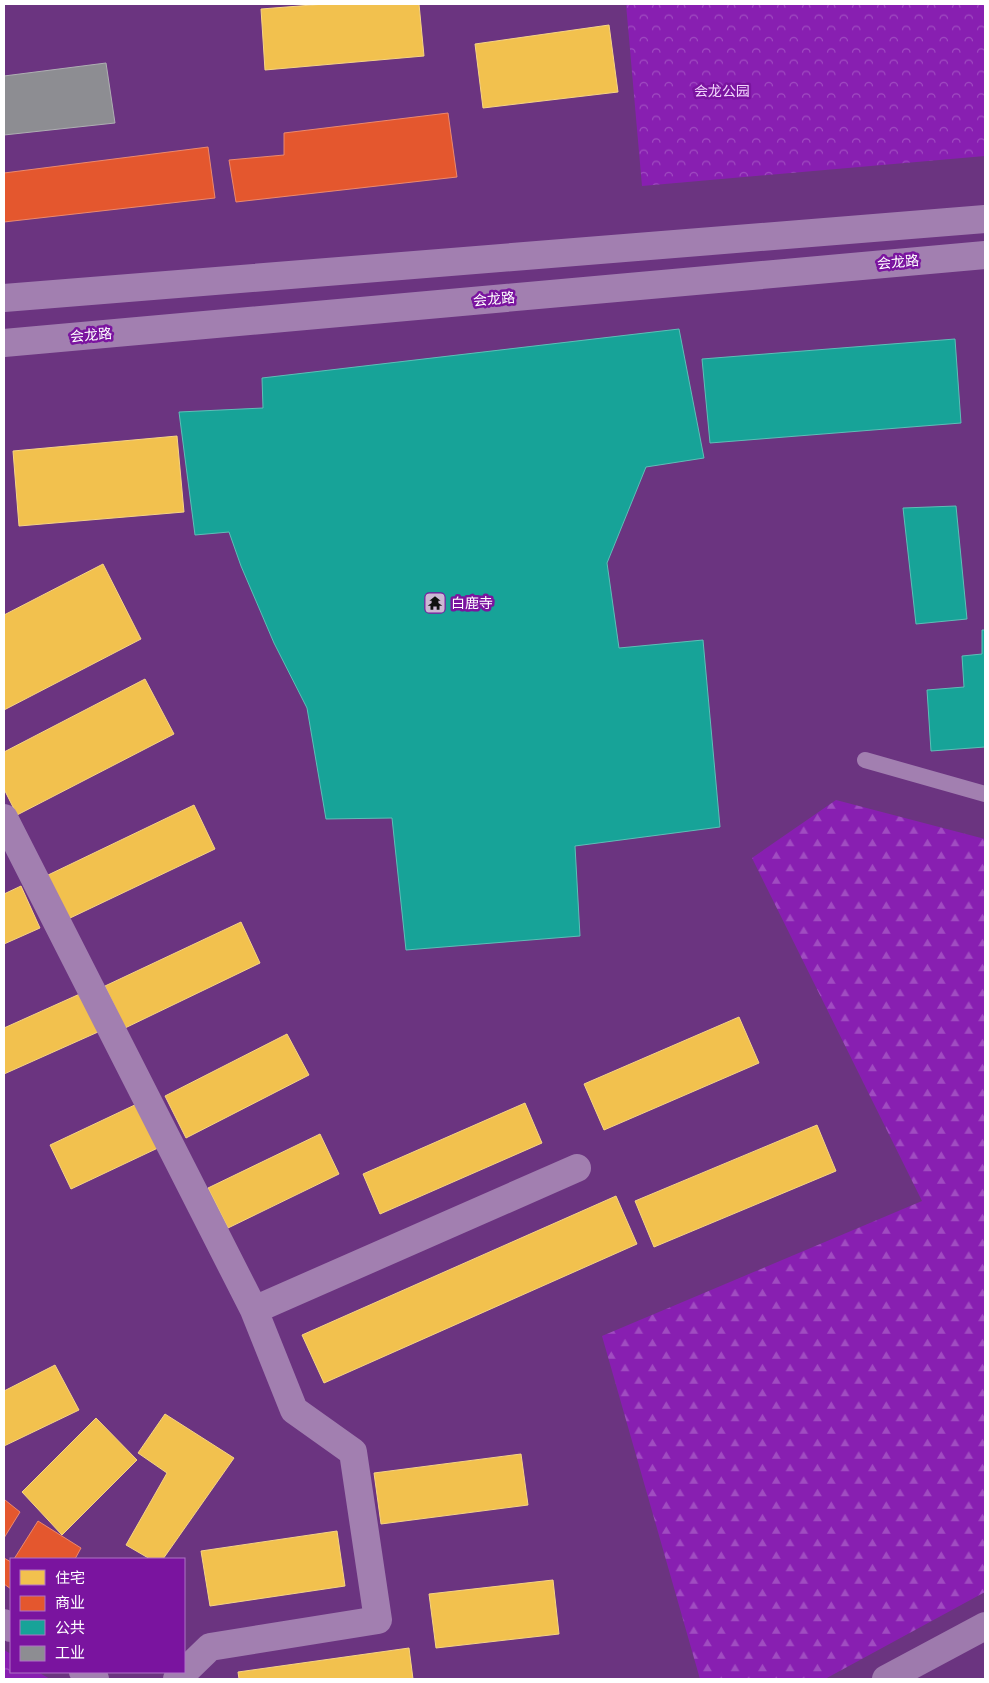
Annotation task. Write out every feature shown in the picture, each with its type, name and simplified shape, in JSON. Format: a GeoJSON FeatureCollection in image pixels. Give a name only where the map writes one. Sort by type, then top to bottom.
{"type":"FeatureCollection","features":[{"type":"Feature","properties":{"kind":"main road"},"geometry":{"type":"LineString","coordinates":[[886,1679],[985,1626]]}},
{"type":"Feature","properties":{"kind":"street"},"geometry":{"type":"LineString","coordinates":[[4,298],[985,219]]}},
{"type":"Feature","properties":{"kind":"street","name":"会龙路"},"geometry":{"type":"LineString","coordinates":[[4,343],[985,255]]}},
{"type":"Feature","properties":{"kind":"street"},"geometry":{"type":"LineString","coordinates":[[4,818],[254,1310],[294,1410],[353,1452],[378,1620],[210,1647],[185,1671]]}},
{"type":"Feature","properties":{"kind":"street"},"geometry":{"type":"LineString","coordinates":[[254,1310],[577,1168]]}},
{"type":"Feature","properties":{"kind":"lane"},"geometry":{"type":"LineString","coordinates":[[865,760],[985,794]]}},
{"type":"Feature","properties":{"kind":"green space","name":"会龙公园"},"geometry":{"type":"Polygon","coordinates":[[[626,4],[985,4],[985,156],[642,186],[626,4]]]}},
{"type":"Feature","properties":{"kind":"green space"},"geometry":{"type":"Polygon","coordinates":[[[836,800],[985,839],[985,1592],[825,1679],[700,1679],[602,1336],[922,1201],[752,858],[836,800]]]}},
{"type":"Feature","properties":{"kind":"green space"},"geometry":{"type":"Polygon","coordinates":[[[4,1650],[10,1653],[10,1673],[40,1673],[50,1679],[4,1679],[4,1650]]]}},
{"type":"Feature","properties":{"kind":"building: 住宅"},"geometry":{"type":"Polygon","coordinates":[[[325,4],[419,4],[424,56],[265,70],[261,9],[325,4]]]}},
{"type":"Feature","properties":{"kind":"building: 住宅"},"geometry":{"type":"Polygon","coordinates":[[[609,25],[618,92],[483,108],[475,44],[609,25]]]}},
{"type":"Feature","properties":{"kind":"building: 住宅"},"geometry":{"type":"Polygon","coordinates":[[[177,436],[184,512],[19,526],[13,451],[177,436]]]}},
{"type":"Feature","properties":{"kind":"building: 住宅"},"geometry":{"type":"Polygon","coordinates":[[[103,564],[141,639],[4,710],[4,615],[103,564]]]}},
{"type":"Feature","properties":{"kind":"building: 住宅"},"geometry":{"type":"Polygon","coordinates":[[[145,679],[174,734],[17,815],[4,789],[4,752],[145,679]]]}},
{"type":"Feature","properties":{"kind":"building: 住宅"},"geometry":{"type":"Polygon","coordinates":[[[194,805],[215,849],[68,919],[46,876],[194,805]]]}},
{"type":"Feature","properties":{"kind":"building: 住宅"},"geometry":{"type":"Polygon","coordinates":[[[21,886],[40,928],[4,944],[4,894],[21,886]]]}},
{"type":"Feature","properties":{"kind":"building: 住宅"},"geometry":{"type":"Polygon","coordinates":[[[241,922],[260,963],[125,1028],[105,986],[241,922]]]}},
{"type":"Feature","properties":{"kind":"building: 住宅"},"geometry":{"type":"Polygon","coordinates":[[[82,993],[98,1032],[4,1074],[4,1028],[82,993]]]}},
{"type":"Feature","properties":{"kind":"building: 住宅"},"geometry":{"type":"Polygon","coordinates":[[[739,1017],[759,1063],[604,1130],[584,1084],[739,1017]]]}},
{"type":"Feature","properties":{"kind":"building: 住宅"},"geometry":{"type":"Polygon","coordinates":[[[287,1034],[309,1075],[186,1138],[165,1096],[287,1034]]]}},
{"type":"Feature","properties":{"kind":"building: 住宅"},"geometry":{"type":"Polygon","coordinates":[[[139,1103],[160,1147],[71,1189],[50,1145],[139,1103]]]}},
{"type":"Feature","properties":{"kind":"building: 住宅"},"geometry":{"type":"Polygon","coordinates":[[[525,1103],[542,1143],[380,1214],[363,1174],[525,1103]]]}},
{"type":"Feature","properties":{"kind":"building: 住宅"},"geometry":{"type":"Polygon","coordinates":[[[817,1125],[836,1171],[654,1247],[635,1201],[817,1125]]]}},
{"type":"Feature","properties":{"kind":"building: 住宅"},"geometry":{"type":"Polygon","coordinates":[[[320,1134],[339,1174],[228,1228],[208,1188],[320,1134]]]}},
{"type":"Feature","properties":{"kind":"building: 住宅"},"geometry":{"type":"Polygon","coordinates":[[[616,1196],[637,1244],[324,1383],[302,1335],[616,1196]]]}},
{"type":"Feature","properties":{"kind":"building: 住宅"},"geometry":{"type":"Polygon","coordinates":[[[55,1365],[79,1410],[4,1446],[4,1391],[55,1365]]]}},
{"type":"Feature","properties":{"kind":"building: 住宅"},"geometry":{"type":"Polygon","coordinates":[[[165,1414],[234,1458],[164,1558],[148,1558],[126,1545],[167,1473],[138,1453],[165,1414]]]}},
{"type":"Feature","properties":{"kind":"building: 住宅"},"geometry":{"type":"Polygon","coordinates":[[[96,1418],[137,1460],[62,1535],[22,1492],[96,1418]]]}},
{"type":"Feature","properties":{"kind":"building: 住宅"},"geometry":{"type":"Polygon","coordinates":[[[521,1454],[528,1505],[381,1524],[374,1473],[521,1454]]]}},
{"type":"Feature","properties":{"kind":"building: 住宅"},"geometry":{"type":"Polygon","coordinates":[[[337,1531],[345,1586],[210,1606],[201,1551],[337,1531]]]}},
{"type":"Feature","properties":{"kind":"building: 住宅"},"geometry":{"type":"Polygon","coordinates":[[[553,1580],[559,1634],[436,1648],[429,1594],[553,1580]]]}},
{"type":"Feature","properties":{"kind":"building: 住宅"},"geometry":{"type":"Polygon","coordinates":[[[409,1648],[413,1679],[239,1679],[238,1672],[409,1648]]]}},
{"type":"Feature","properties":{"kind":"building: 商业"},"geometry":{"type":"Polygon","coordinates":[[[448,113],[457,177],[236,202],[229,160],[284,155],[284,133],[448,113]]]}},
{"type":"Feature","properties":{"kind":"building: 商业"},"geometry":{"type":"Polygon","coordinates":[[[208,147],[215,198],[4,222],[4,173],[208,147]]]}},
{"type":"Feature","properties":{"kind":"building: 商业"},"geometry":{"type":"Polygon","coordinates":[[[4,1501],[20,1512],[4,1538],[4,1501]]]}},
{"type":"Feature","properties":{"kind":"building: 商业"},"geometry":{"type":"Polygon","coordinates":[[[38,1521],[81,1548],[76,1558],[15,1558],[38,1521]]]}},
{"type":"Feature","properties":{"kind":"building: 商业"},"geometry":{"type":"Polygon","coordinates":[[[4,1558],[10,1561],[10,1588],[4,1584],[4,1558]]]}},
{"type":"Feature","properties":{"kind":"building: 公共","name":"白鹿寺"},"geometry":{"type":"Polygon","coordinates":[[[679,329],[704,458],[646,467],[607,563],[619,648],[703,640],[720,827],[575,846],[580,936],[406,950],[392,818],[326,819],[307,708],[274,643],[241,566],[229,532],[195,535],[179,412],[263,408],[262,378],[679,329]]]}},
{"type":"Feature","properties":{"kind":"building: 公共"},"geometry":{"type":"Polygon","coordinates":[[[955,339],[961,423],[710,443],[702,359],[955,339]]]}},
{"type":"Feature","properties":{"kind":"building: 公共"},"geometry":{"type":"Polygon","coordinates":[[[956,506],[967,619],[916,624],[903,508],[956,506]]]}},
{"type":"Feature","properties":{"kind":"building: 公共"},"geometry":{"type":"Polygon","coordinates":[[[982,630],[985,630],[985,747],[931,751],[927,690],[964,687],[962,656],[982,654],[982,630]]]}},
{"type":"Feature","properties":{"kind":"building: 工业"},"geometry":{"type":"Polygon","coordinates":[[[106,63],[115,123],[4,135],[4,76],[106,63]]]}},
{"type":"Feature","properties":{"kind":"place","name":"白鹿寺"},"geometry":{"type":"Point","coordinates":[435,603]}}]}
